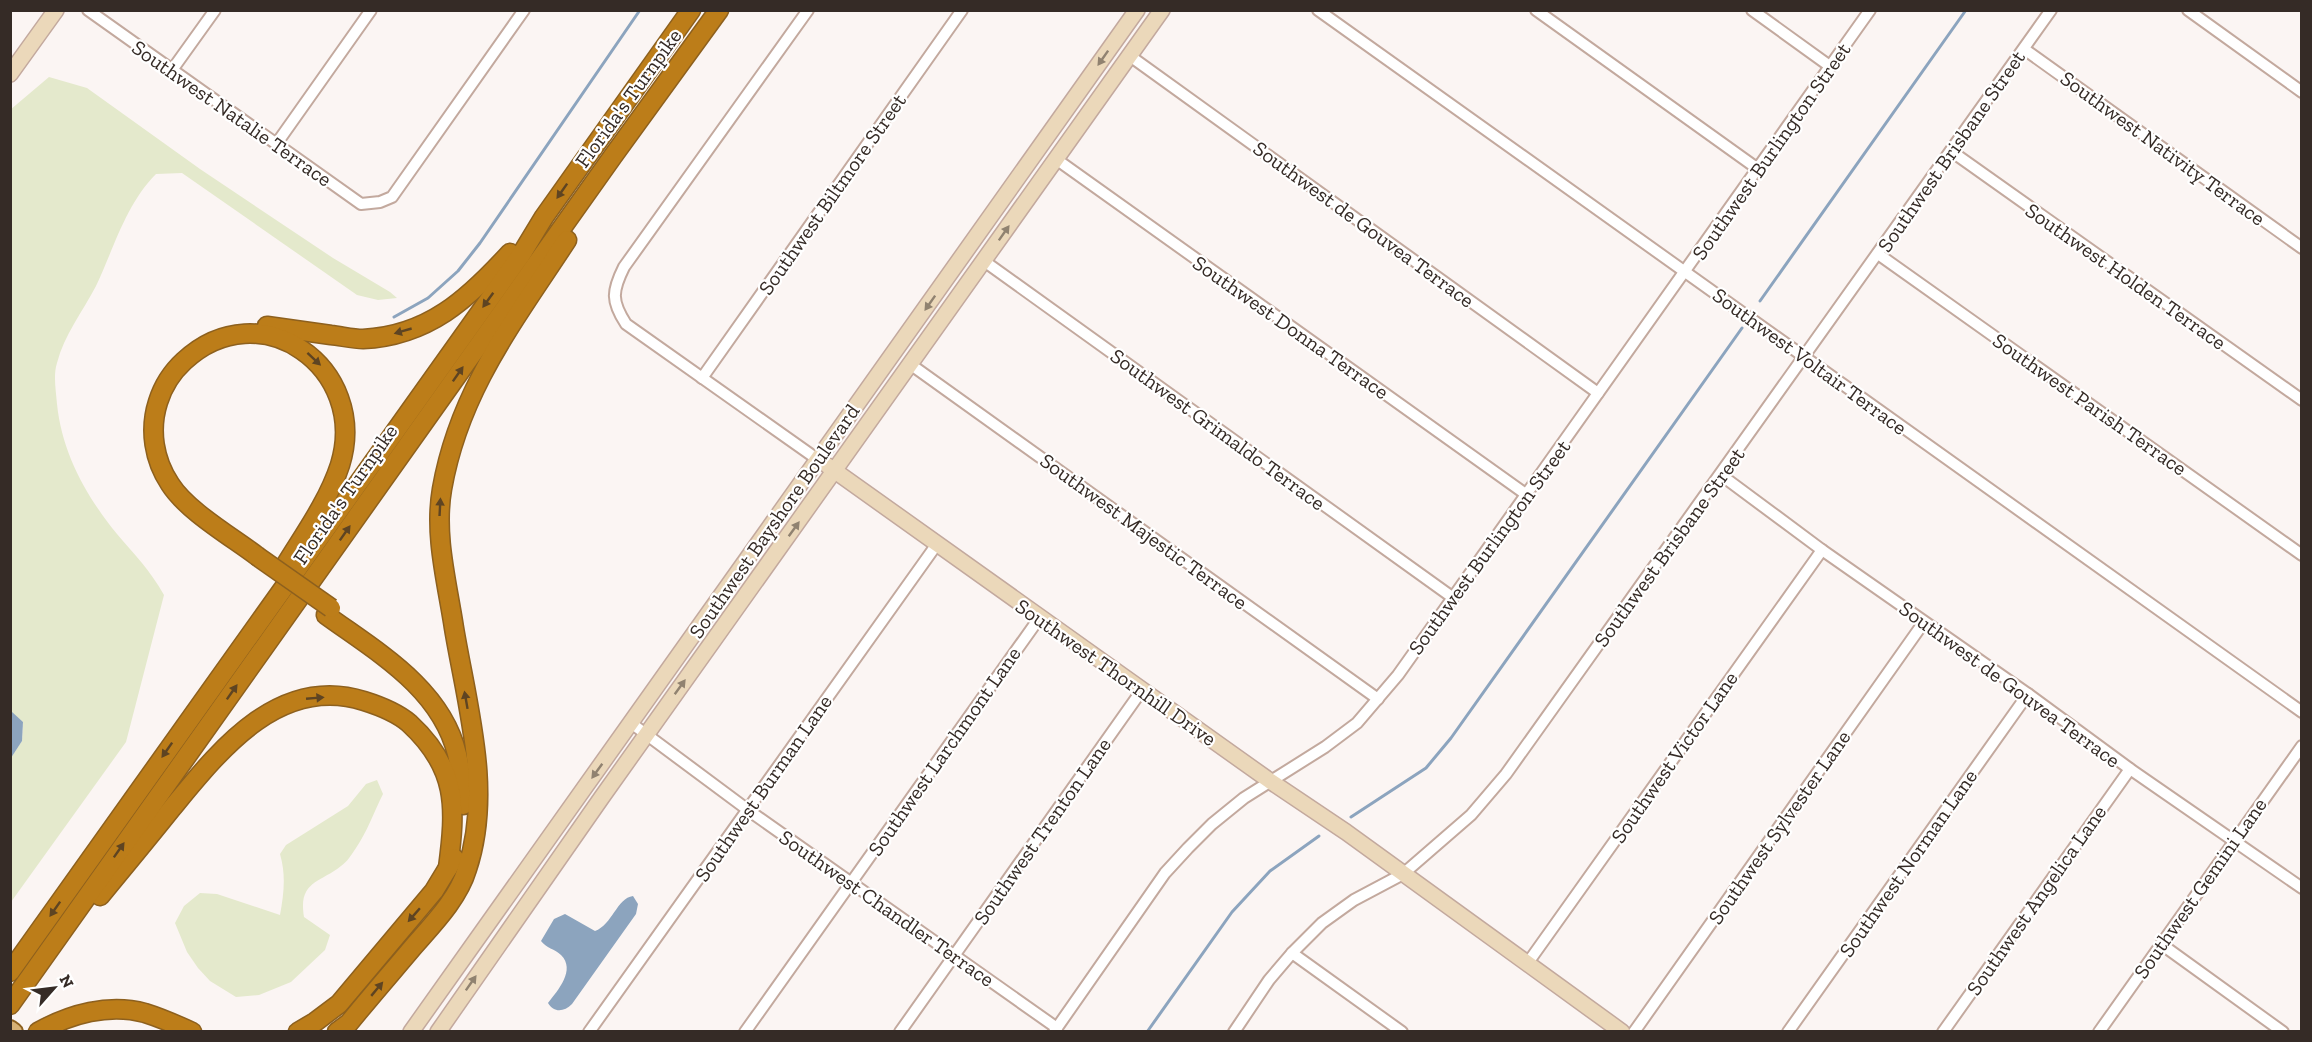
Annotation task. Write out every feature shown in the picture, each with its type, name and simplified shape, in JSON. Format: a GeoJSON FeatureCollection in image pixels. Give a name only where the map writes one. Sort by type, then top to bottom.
{"type":"FeatureCollection","features":[{"type":"Feature","properties":{"kind":"highway","name":"Florida's Turnpike"},"geometry":{"type":"LineString","coordinates":[[10,972],[521,255],[544,217],[691,10]]}},
{"type":"Feature","properties":{"kind":"highway","name":"Florida's Turnpike"},"geometry":{"type":"LineString","coordinates":[[10,1005],[719,10]]}},
{"type":"Feature","properties":{"kind":"highway"},"geometry":{"type":"LineString","coordinates":[[337,1032],[349,1023],[448,905],[467,870],[476,827],[479,773],[440,541],[441,490],[459,420],[492,354],[621,160],[649,109]]}},
{"type":"Feature","properties":{"kind":"highway"},"geometry":{"type":"LineString","coordinates":[[479,799],[455,724],[429,683],[406,661],[182,512],[166,497],[154,477],[145,452],[143,420],[152,389],[166,363],[187,344],[212,331],[235,325],[264,325],[361,339],[390,335],[422,326],[445,314],[483,283],[544,217]]}},
{"type":"Feature","properties":{"kind":"highway"},"geometry":{"type":"LineString","coordinates":[[198,706],[313,520],[340,465],[344,446],[346,425],[342,404],[333,381],[321,365],[307,352],[288,342],[262,333],[242,333],[214,340],[193,352],[174,370],[161,391],[154,413],[153,444],[162,470],[171,486],[187,504],[255,560]]}},
{"type":"Feature","properties":{"kind":"highway"},"geometry":{"type":"LineString","coordinates":[[298,1032],[339,1004],[435,891],[458,852],[464,813],[457,753],[433,704],[403,670],[328,611]]}},
{"type":"Feature","properties":{"kind":"highway"},"geometry":{"type":"LineString","coordinates":[[50,950],[81,920],[203,770],[234,737],[276,708],[300,700],[345,697],[358,699],[395,714],[423,736],[436,755],[451,791],[454,813],[448,868]]}},
{"type":"Feature","properties":{"kind":"highway"},"geometry":{"type":"LineString","coordinates":[[38,1032],[55,1022],[83,1013],[116,1009],[144,1013],[192,1032]]}},
{"type":"Feature","properties":{"kind":"highway"},"geometry":{"type":"LineString","coordinates":[[56,1032],[89,1021],[115,1019],[146,1024],[164,1032]]}},
{"type":"Feature","properties":{"kind":"main road"},"geometry":{"type":"LineString","coordinates":[[10,74],[56,10]]}},
{"type":"Feature","properties":{"kind":"main road","name":"Southwest Bayshore Boulevard"},"geometry":{"type":"LineString","coordinates":[[417,1028],[476,941],[1137,10]]}},
{"type":"Feature","properties":{"kind":"main road","name":"Southwest Bayshore Boulevard"},"geometry":{"type":"LineString","coordinates":[[440,1030],[646,735],[1162,10]]}},
{"type":"Feature","properties":{"kind":"main road"},"geometry":{"type":"LineString","coordinates":[[984,261],[981,248],[983,238],[1020,189],[1019,176]]}},
{"type":"Feature","properties":{"kind":"main road"},"geometry":{"type":"LineString","coordinates":[[924,344],[923,335],[955,290],[956,282],[950,274]]}},
{"type":"Feature","properties":{"kind":"main road","name":"Southwest Thornhill Drive"},"geometry":{"type":"LineString","coordinates":[[817,459],[1270,781],[1346,832],[1622,1032]]}},
{"type":"Feature","properties":{"kind":"main road"},"geometry":{"type":"LineString","coordinates":[[440,1030],[435,1016],[438,1005],[475,953],[476,941]]}},
{"type":"Feature","properties":{"kind":"main road"},"geometry":{"type":"LineString","coordinates":[[10,1029],[14,1032]]}},
{"type":"Feature","properties":{"kind":"street","name":"Southwest Natalie Terrace"},"geometry":{"type":"LineString","coordinates":[[88,10],[361,204],[380,202],[392,197],[525,10]]}},
{"type":"Feature","properties":{"kind":"street"},"geometry":{"type":"LineString","coordinates":[[172,70],[214,10]]}},
{"type":"Feature","properties":{"kind":"street"},"geometry":{"type":"LineString","coordinates":[[277,143],[371,10]]}},
{"type":"Feature","properties":{"kind":"street","name":"Southwest Thornhill Drive"},"geometry":{"type":"LineString","coordinates":[[808,10],[624,267],[615,285],[615,308],[626,324],[817,459]]}},
{"type":"Feature","properties":{"kind":"street","name":"Southwest Biltmore Street"},"geometry":{"type":"LineString","coordinates":[[702,378],[962,10]]}},
{"type":"Feature","properties":{"kind":"street","name":"Southwest Voltair Terrace"},"geometry":{"type":"LineString","coordinates":[[1318,10],[2301,712]]}},
{"type":"Feature","properties":{"kind":"street"},"geometry":{"type":"LineString","coordinates":[[1536,10],[1758,169]]}},
{"type":"Feature","properties":{"kind":"street"},"geometry":{"type":"LineString","coordinates":[[1752,10],[1831,67]]}},
{"type":"Feature","properties":{"kind":"street","name":"Southwest Burlington Street"},"geometry":{"type":"LineString","coordinates":[[1055,1030],[1166,873],[1212,824],[1270,781],[1325,747],[1357,723],[1378,699],[1527,495],[1870,10]]}},
{"type":"Feature","properties":{"kind":"street","name":"Southwest Brisbane Street"},"geometry":{"type":"LineString","coordinates":[[1234,1032],[1269,980],[1322,923],[1354,900],[1403,874],[1471,815],[1506,774],[2051,10]]}},
{"type":"Feature","properties":{"kind":"street"},"geometry":{"type":"LineString","coordinates":[[2188,10],[2202,14],[2301,92]]}},
{"type":"Feature","properties":{"kind":"street","name":"Southwest Nativity Terrace"},"geometry":{"type":"LineString","coordinates":[[2024,49],[2301,248]]}},
{"type":"Feature","properties":{"kind":"street","name":"Southwest de Gouvea Terrace"},"geometry":{"type":"LineString","coordinates":[[1130,56],[1598,393]]}},
{"type":"Feature","properties":{"kind":"street","name":"Southwest Holden Terrace"},"geometry":{"type":"LineString","coordinates":[[1951,151],[2301,400]]}},
{"type":"Feature","properties":{"kind":"street","name":"Southwest Donna Terrace"},"geometry":{"type":"LineString","coordinates":[[1056,159],[1527,495]]}},
{"type":"Feature","properties":{"kind":"street","name":"Southwest Parish Terrace"},"geometry":{"type":"LineString","coordinates":[[1878,254],[2301,555]]}},
{"type":"Feature","properties":{"kind":"street","name":"Southwest Grimaldo Terrace"},"geometry":{"type":"LineString","coordinates":[[984,261],[1452,597]]}},
{"type":"Feature","properties":{"kind":"street","name":"Southwest Majestic Terrace"},"geometry":{"type":"LineString","coordinates":[[910,364],[1378,699]]}},
{"type":"Feature","properties":{"kind":"street","name":"Southwest de Gouvea Terrace"},"geometry":{"type":"LineString","coordinates":[[1721,475],[1822,550],[2301,888]]}},
{"type":"Feature","properties":{"kind":"street","name":"Southwest Burman Lane"},"geometry":{"type":"LineString","coordinates":[[589,1032],[937,544]]}},
{"type":"Feature","properties":{"kind":"street","name":"Southwest Victor Lane"},"geometry":{"type":"LineString","coordinates":[[1527,964],[1822,550]]}},
{"type":"Feature","properties":{"kind":"street","name":"Southwest Larchmont Lane"},"geometry":{"type":"LineString","coordinates":[[745,1032],[1040,617]]}},
{"type":"Feature","properties":{"kind":"street","name":"Southwest Sylvester Lane"},"geometry":{"type":"LineString","coordinates":[[1634,1032],[1924,622]]}},
{"type":"Feature","properties":{"kind":"street","name":"Southwest Trenton Lane"},"geometry":{"type":"LineString","coordinates":[[900,1032],[1142,690]]}},
{"type":"Feature","properties":{"kind":"street","name":"Southwest Norman Lane"},"geometry":{"type":"LineString","coordinates":[[1788,1032],[2028,694]]}},
{"type":"Feature","properties":{"kind":"street","name":"Southwest Chandler Terrace"},"geometry":{"type":"LineString","coordinates":[[631,723],[748,810],[954,955],[1055,1030]]}},
{"type":"Feature","properties":{"kind":"street","name":"Southwest Gemini Lane"},"geometry":{"type":"LineString","coordinates":[[2099,1032],[2301,746]]}},
{"type":"Feature","properties":{"kind":"street","name":"Southwest Angelica Lane"},"geometry":{"type":"LineString","coordinates":[[1943,1032],[2130,769]]}},
{"type":"Feature","properties":{"kind":"street"},"geometry":{"type":"LineString","coordinates":[[2161,944],[2283,1032]]}},
{"type":"Feature","properties":{"kind":"street"},"geometry":{"type":"LineString","coordinates":[[1292,953],[1402,1032]]}},
{"type":"Feature","properties":{"kind":"green space"},"geometry":{"type":"Polygon","coordinates":[[[49,77],[87,88],[200,169],[397,298],[378,300],[357,295],[182,173],[156,174],[136,199],[96,286],[64,343],[56,368],[55,383],[64,440],[77,473],[95,505],[148,570],[164,595],[126,742],[11,902],[11,758],[22,741],[23,722],[10,711],[10,110],[49,77]]]}},
{"type":"Feature","properties":{"kind":"green space"},"geometry":{"type":"Polygon","coordinates":[[[377,780],[383,794],[360,842],[345,862],[312,884],[304,896],[304,917],[330,935],[325,950],[291,982],[259,995],[236,997],[210,981],[187,952],[175,923],[184,906],[200,893],[217,894],[280,915],[284,884],[280,854],[286,845],[348,806],[366,784],[377,780]]]}},
{"type":"Feature","properties":{"kind":"water"},"geometry":{"type":"Polygon","coordinates":[[[11,711],[23,722],[22,741],[11,758],[11,711]]]}},
{"type":"Feature","properties":{"kind":"water"},"geometry":{"type":"Polygon","coordinates":[[[633,896],[638,904],[636,914],[572,1004],[562,1010],[553,1008],[548,1003],[564,980],[567,967],[561,955],[541,941],[554,919],[565,914],[595,931],[606,923],[623,901],[633,896]]]}},
{"type":"Feature","properties":{"kind":"waterway"},"geometry":{"type":"LineString","coordinates":[[394,317],[428,298],[458,271],[480,243],[640,10]]}},
{"type":"Feature","properties":{"kind":"waterway"},"geometry":{"type":"LineString","coordinates":[[1760,301],[1966,10]]}},
{"type":"Feature","properties":{"kind":"waterway"},"geometry":{"type":"LineString","coordinates":[[1351,817],[1426,768],[1451,738],[1742,328]]}},
{"type":"Feature","properties":{"kind":"waterway"},"geometry":{"type":"LineString","coordinates":[[1147,1032],[1232,912],[1270,871],[1319,836]]}}]}
